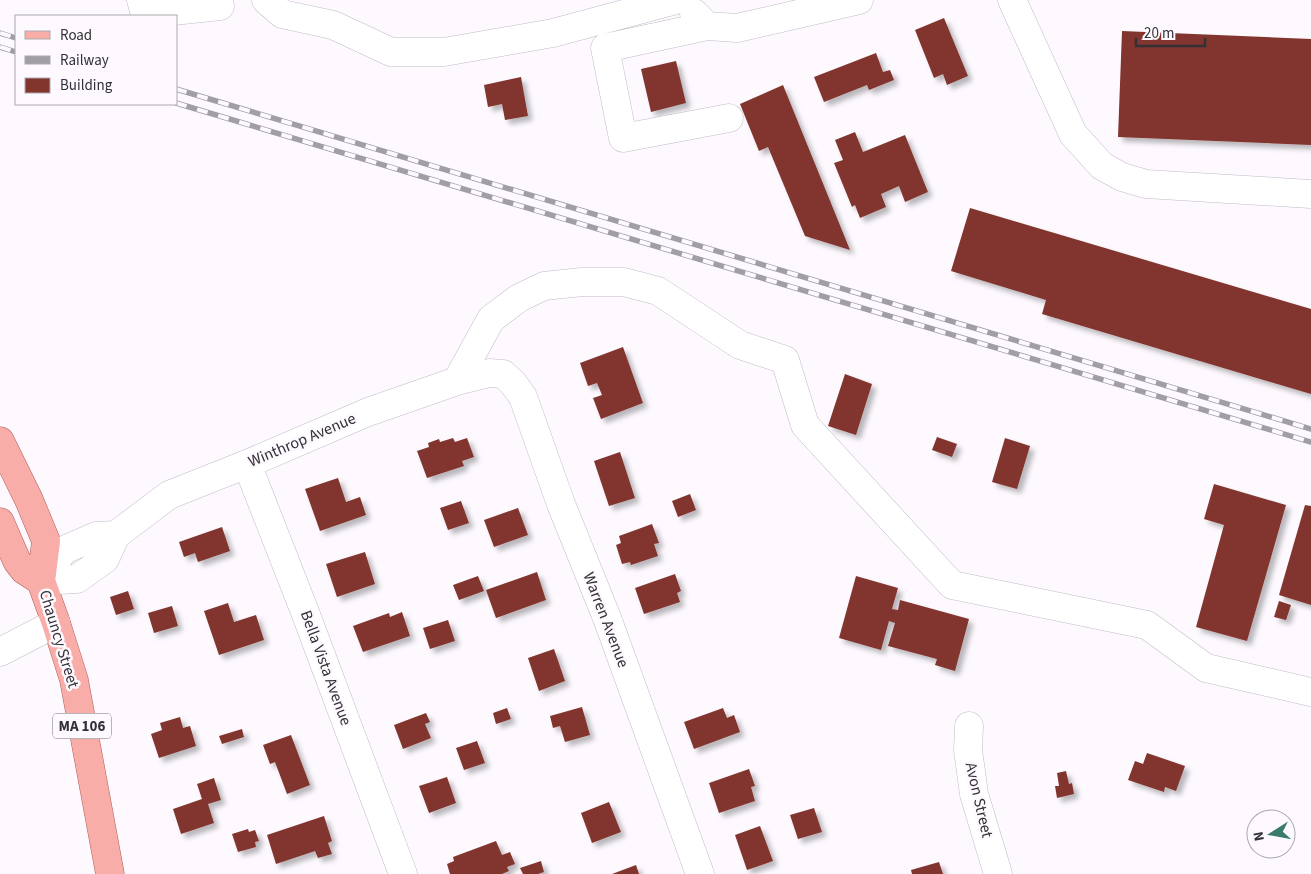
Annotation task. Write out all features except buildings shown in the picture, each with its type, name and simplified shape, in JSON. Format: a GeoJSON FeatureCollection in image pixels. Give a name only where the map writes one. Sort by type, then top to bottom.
{"type":"FeatureCollection","features":[{"type":"Feature","properties":{"kind":"main road","name":"Chauncy Street"},"geometry":{"type":"LineString","coordinates":[[0,441],[46,541],[41,581],[74,680],[110,874]]}},
{"type":"Feature","properties":{"kind":"main road","name":"Chauncy Street"},"geometry":{"type":"LineString","coordinates":[[0,522],[17,561],[24,570],[41,581]]}},
{"type":"Feature","properties":{"kind":"street"},"geometry":{"type":"LineString","coordinates":[[141,0],[145,14],[225,2]]}},
{"type":"Feature","properties":{"kind":"street"},"geometry":{"type":"LineString","coordinates":[[266,0],[282,14],[333,25],[391,52],[444,52],[553,33],[676,0]]}},
{"type":"Feature","properties":{"kind":"street"},"geometry":{"type":"LineString","coordinates":[[688,0],[694,13],[707,26]]}},
{"type":"Feature","properties":{"kind":"street"},"geometry":{"type":"LineString","coordinates":[[728,118],[623,138],[605,48],[707,26],[737,28],[859,0]]}},
{"type":"Feature","properties":{"kind":"street"},"geometry":{"type":"LineString","coordinates":[[1012,0],[1073,134],[1102,166],[1122,178],[1146,184],[1311,194]]}},
{"type":"Feature","properties":{"kind":"street"},"geometry":{"type":"LineString","coordinates":[[457,381],[491,320],[519,298],[544,286],[582,282],[624,282],[658,292],[740,345],[784,360],[805,425],[952,585],[1147,625],[1206,668],[1311,692]]}},
{"type":"Feature","properties":{"kind":"street","name":"Winthrop Avenue"},"geometry":{"type":"LineString","coordinates":[[41,581],[64,550],[96,536],[116,536],[169,495],[368,412],[457,381],[488,373],[501,374]]}},
{"type":"Feature","properties":{"kind":"street","name":"Warren Avenue"},"geometry":{"type":"LineString","coordinates":[[501,374],[514,383],[524,397],[561,504],[606,618],[700,874]]}},
{"type":"Feature","properties":{"kind":"street","name":"Bella Vista Avenue"},"geometry":{"type":"LineString","coordinates":[[247,464],[305,612],[403,874]]}},
{"type":"Feature","properties":{"kind":"street"},"geometry":{"type":"LineString","coordinates":[[0,652],[56,623]]}},
{"type":"Feature","properties":{"kind":"street","name":"Avon Street"},"geometry":{"type":"LineString","coordinates":[[969,726],[968,750],[974,794],[998,874]]}},
{"type":"Feature","properties":{"kind":"railway"},"geometry":{"type":"LineString","coordinates":[[0,33],[15,38]]}},
{"type":"Feature","properties":{"kind":"railway"},"geometry":{"type":"LineString","coordinates":[[0,47],[15,52]]}},
{"type":"Feature","properties":{"kind":"railway"},"geometry":{"type":"LineString","coordinates":[[178,90],[1311,429]]}},
{"type":"Feature","properties":{"kind":"railway"},"geometry":{"type":"LineString","coordinates":[[178,104],[1311,442]]}}]}
